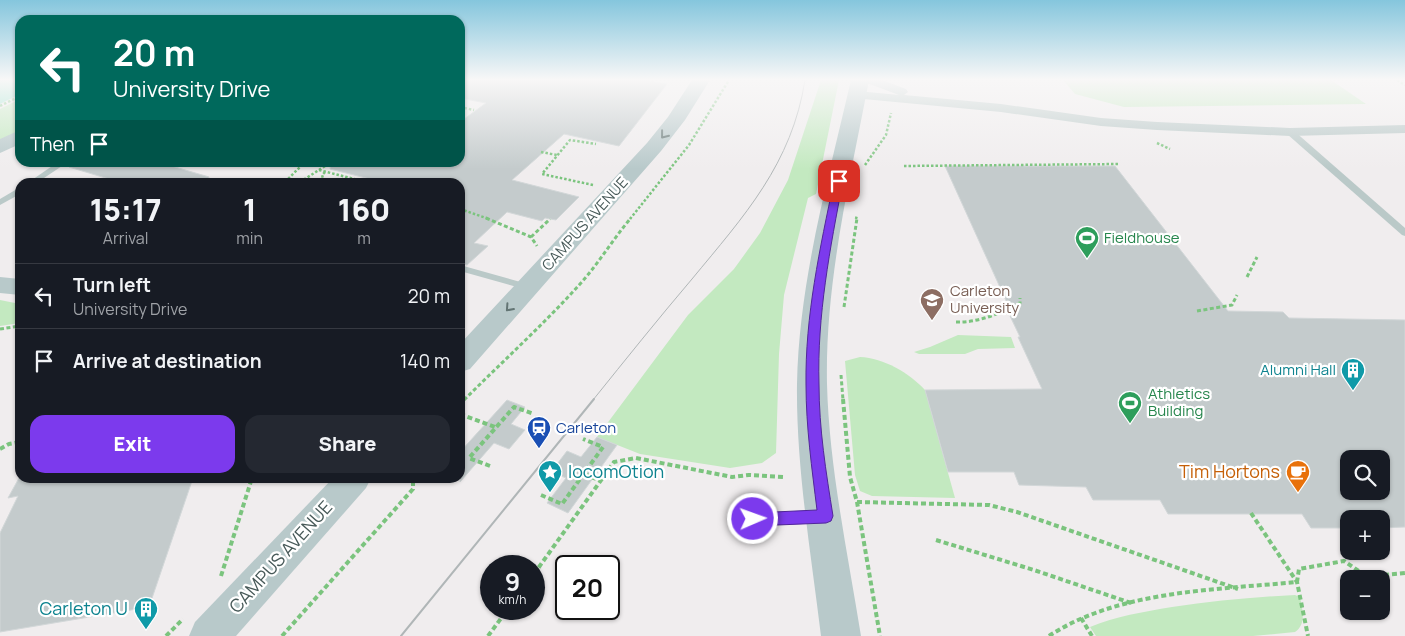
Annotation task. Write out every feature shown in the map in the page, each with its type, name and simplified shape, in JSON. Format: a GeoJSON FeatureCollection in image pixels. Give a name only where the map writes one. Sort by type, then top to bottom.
{"type":"FeatureCollection","features":[{"type":"Feature","properties":{"kind":"street","name":"CAMPUS AVENUE"},"geometry":{"type":"LineString","coordinates":[[465,356],[654,147],[682,110]]}},
{"type":"Feature","properties":{"kind":"street"},"geometry":{"type":"LineString","coordinates":[[842,636],[818,469],[812,384],[815,324],[826,240],[857,110]]}},
{"type":"Feature","properties":{"kind":"street"},"geometry":{"type":"LineString","coordinates":[[1006,110],[1101,122],[1290,132],[1405,129]]}},
{"type":"Feature","properties":{"kind":"street"},"geometry":{"type":"LineString","coordinates":[[0,147],[15,139]]}},
{"type":"Feature","properties":{"kind":"street"},"geometry":{"type":"LineString","coordinates":[[0,285],[15,286]]}},
{"type":"Feature","properties":{"kind":"street","name":"CAMPUS AVENUE"},"geometry":{"type":"LineString","coordinates":[[209,636],[349,483]]}},
{"type":"Feature","properties":{"kind":"lane"},"geometry":{"type":"LineString","coordinates":[[1290,132],[1405,232]]}},
{"type":"Feature","properties":{"kind":"lane"},"geometry":{"type":"LineString","coordinates":[[39,178],[56,167]]}},
{"type":"Feature","properties":{"kind":"lane"},"geometry":{"type":"LineString","coordinates":[[0,204],[15,194]]}},
{"type":"Feature","properties":{"kind":"lane"},"geometry":{"type":"LineString","coordinates":[[465,269],[528,287]]}},
{"type":"Feature","properties":{"kind":"lane"},"geometry":{"type":"LineString","coordinates":[[736,520],[826,516]]}},
{"type":"Feature","properties":{"kind":"path"},"geometry":{"type":"LineString","coordinates":[[465,399],[579,285],[604,256],[609,244],[684,154],[713,110]]}},
{"type":"Feature","properties":{"kind":"path"},"geometry":{"type":"LineString","coordinates":[[861,171],[886,134],[892,110]]}},
{"type":"Feature","properties":{"kind":"path"},"geometry":{"type":"LineString","coordinates":[[596,144],[570,140],[542,174],[601,187]]}},
{"type":"Feature","properties":{"kind":"path"},"geometry":{"type":"LineString","coordinates":[[540,152],[557,155]]}},
{"type":"Feature","properties":{"kind":"path"},"geometry":{"type":"LineString","coordinates":[[904,166],[1119,164]]}},
{"type":"Feature","properties":{"kind":"path"},"geometry":{"type":"LineString","coordinates":[[289,178],[300,167]]}},
{"type":"Feature","properties":{"kind":"path"},"geometry":{"type":"LineString","coordinates":[[306,178],[324,167]]}},
{"type":"Feature","properties":{"kind":"path"},"geometry":{"type":"LineString","coordinates":[[319,170],[349,178]]}},
{"type":"Feature","properties":{"kind":"path"},"geometry":{"type":"LineString","coordinates":[[323,178],[324,172]]}},
{"type":"Feature","properties":{"kind":"path"},"geometry":{"type":"LineString","coordinates":[[465,211],[477,214],[531,237],[541,253]]}},
{"type":"Feature","properties":{"kind":"path"},"geometry":{"type":"LineString","coordinates":[[843,314],[857,213]]}},
{"type":"Feature","properties":{"kind":"path"},"geometry":{"type":"LineString","coordinates":[[531,237],[550,219]]}},
{"type":"Feature","properties":{"kind":"path"},"geometry":{"type":"LineString","coordinates":[[1247,278],[1257,257]]}},
{"type":"Feature","properties":{"kind":"path"},"geometry":{"type":"LineString","coordinates":[[1197,311],[1207,308],[1232,306],[1237,295]]}},
{"type":"Feature","properties":{"kind":"path"},"geometry":{"type":"LineString","coordinates":[[956,322],[970,323],[1004,309],[1013,308],[1020,303],[1020,298]]}},
{"type":"Feature","properties":{"kind":"path"},"geometry":{"type":"LineString","coordinates":[[0,329],[15,327]]}},
{"type":"Feature","properties":{"kind":"path"},"geometry":{"type":"LineString","coordinates":[[840,367],[850,477],[857,502],[880,636]]}},
{"type":"Feature","properties":{"kind":"path"},"geometry":{"type":"LineString","coordinates":[[490,466],[469,458],[514,407],[534,414]]}},
{"type":"Feature","properties":{"kind":"path"},"geometry":{"type":"LineString","coordinates":[[465,416],[495,428]]}},
{"type":"Feature","properties":{"kind":"path"},"geometry":{"type":"LineString","coordinates":[[541,495],[562,504],[603,447],[583,439]]}},
{"type":"Feature","properties":{"kind":"path"},"geometry":{"type":"LineString","coordinates":[[0,450],[9,444],[15,443]]}},
{"type":"Feature","properties":{"kind":"path"},"geometry":{"type":"LineString","coordinates":[[545,559],[614,462],[636,458],[732,477],[749,475],[784,477]]}},
{"type":"Feature","properties":{"kind":"path"},"geometry":{"type":"LineString","coordinates":[[584,474],[601,481]]}},
{"type":"Feature","properties":{"kind":"path"},"geometry":{"type":"LineString","coordinates":[[220,579],[250,483]]}},
{"type":"Feature","properties":{"kind":"path"},"geometry":{"type":"LineString","coordinates":[[282,636],[413,489],[413,483]]}},
{"type":"Feature","properties":{"kind":"path"},"geometry":{"type":"LineString","coordinates":[[857,502],[989,505],[1017,512],[1238,589]]}},
{"type":"Feature","properties":{"kind":"path"},"geometry":{"type":"LineString","coordinates":[[1251,513],[1298,582]]}},
{"type":"Feature","properties":{"kind":"path"},"geometry":{"type":"LineString","coordinates":[[936,540],[1056,576],[1132,604]]}},
{"type":"Feature","properties":{"kind":"path"},"geometry":{"type":"LineString","coordinates":[[1308,636],[1298,582],[1299,569],[1344,562],[1357,570]]}},
{"type":"Feature","properties":{"kind":"path"},"geometry":{"type":"LineString","coordinates":[[1390,574],[1405,573]]}},
{"type":"Feature","properties":{"kind":"path"},"geometry":{"type":"LineString","coordinates":[[1049,636],[1057,628],[1099,611],[1154,598],[1298,582]]}},
{"type":"Feature","properties":{"kind":"path"},"geometry":{"type":"LineString","coordinates":[[1081,618],[1092,636]]}},
{"type":"Feature","properties":{"kind":"path"},"geometry":{"type":"LineString","coordinates":[[488,636],[500,620]]}},
{"type":"Feature","properties":{"kind":"shaded area"},"geometry":{"type":"Polygon","coordinates":[[[0,110],[15,110],[15,133],[0,141],[0,110]]]}},
{"type":"Feature","properties":{"kind":"shaded area"},"geometry":{"type":"Polygon","coordinates":[[[811,110],[833,110],[816,194],[808,198],[784,295],[779,354],[776,453],[762,463],[730,468],[640,454],[597,437],[688,315],[734,269],[760,233],[788,180],[811,110]]]}},
{"type":"Feature","properties":{"kind":"shaded area"},"geometry":{"type":"Polygon","coordinates":[[[0,300],[15,303],[15,324],[0,326],[0,300]]]}},
{"type":"Feature","properties":{"kind":"shaded area"},"geometry":{"type":"Polygon","coordinates":[[[958,335],[1011,337],[1015,348],[978,349],[965,354],[919,354],[914,352],[958,335]]]}},
{"type":"Feature","properties":{"kind":"shaded area"},"geometry":{"type":"Polygon","coordinates":[[[860,357],[887,363],[904,372],[925,390],[955,498],[872,496],[860,491],[855,475],[845,361],[860,357]]]}},
{"type":"Feature","properties":{"kind":"shaded area"},"geometry":{"type":"Polygon","coordinates":[[[1295,595],[1300,597],[1303,616],[1299,629],[1295,632],[1253,636],[1096,636],[1090,627],[1120,617],[1172,607],[1295,595]]]}},
{"type":"Feature","properties":{"kind":"building"},"geometry":{"type":"Polygon","coordinates":[[[477,110],[647,110],[619,146],[564,134],[512,180],[579,197],[556,220],[545,218],[542,221],[507,212],[474,243],[488,246],[467,265],[465,264],[465,178],[366,178],[330,169],[330,167],[465,167],[465,118],[477,110]]]}},
{"type":"Feature","properties":{"kind":"building"},"geometry":{"type":"Polygon","coordinates":[[[945,166],[1115,166],[1228,311],[1283,312],[1289,318],[1405,320],[1405,527],[1390,528],[1390,510],[1340,510],[1340,528],[1311,528],[1302,514],[1168,514],[1160,500],[1093,500],[1086,487],[1019,485],[1014,472],[948,472],[925,390],[1042,389],[1010,316],[1013,316],[945,166]]]}},
{"type":"Feature","properties":{"kind":"building"},"geometry":{"type":"Polygon","coordinates":[[[69,167],[175,167],[209,177],[209,178],[106,178],[69,167]]]}},
{"type":"Feature","properties":{"kind":"building"},"geometry":{"type":"Polygon","coordinates":[[[507,400],[525,407],[511,424],[525,430],[509,449],[494,443],[465,476],[465,446],[507,400]]]}},
{"type":"Feature","properties":{"kind":"building"},"geometry":{"type":"Polygon","coordinates":[[[597,437],[617,445],[568,513],[547,503],[566,478],[551,472],[567,451],[581,457],[597,437]]]}},
{"type":"Feature","properties":{"kind":"building"},"geometry":{"type":"Polygon","coordinates":[[[16,483],[191,483],[149,607],[0,632],[0,533],[18,496],[8,498],[16,483]]]}},
{"type":"Feature","properties":{"kind":"tram line"},"geometry":{"type":"LineString","coordinates":[[593,400],[747,210],[777,163],[789,138],[799,110]]}},
{"type":"Feature","properties":{"kind":"tram line"},"geometry":{"type":"LineString","coordinates":[[401,636],[594,399]]}},
{"type":"Feature","properties":{"kind":"place","name":"Fieldhouse"},"geometry":{"type":"Point","coordinates":[1087,259]}},
{"type":"Feature","properties":{"kind":"place","name":"Carleton University"},"geometry":{"type":"Point","coordinates":[932,321]}},
{"type":"Feature","properties":{"kind":"place","name":"Alumni Hall"},"geometry":{"type":"Point","coordinates":[1353,391]}},
{"type":"Feature","properties":{"kind":"place","name":"Athletics Building"},"geometry":{"type":"Point","coordinates":[1130,424]}},
{"type":"Feature","properties":{"kind":"place","name":"Carleton"},"geometry":{"type":"Point","coordinates":[539,449]}},
{"type":"Feature","properties":{"kind":"place","name":"locomOtion"},"geometry":{"type":"Point","coordinates":[550,493]}},
{"type":"Feature","properties":{"kind":"place","name":"Tim Hortons"},"geometry":{"type":"Point","coordinates":[1298,493]}},
{"type":"Feature","properties":{"kind":"place","name":"Carleton U"},"geometry":{"type":"Point","coordinates":[146,630]}},
{"type":"Feature","properties":{"kind":"route"},"geometry":{"type":"LineString","coordinates":[[753,519],[826,516],[815,445],[812,384],[813,349],[821,266],[839,181]]}}]}
